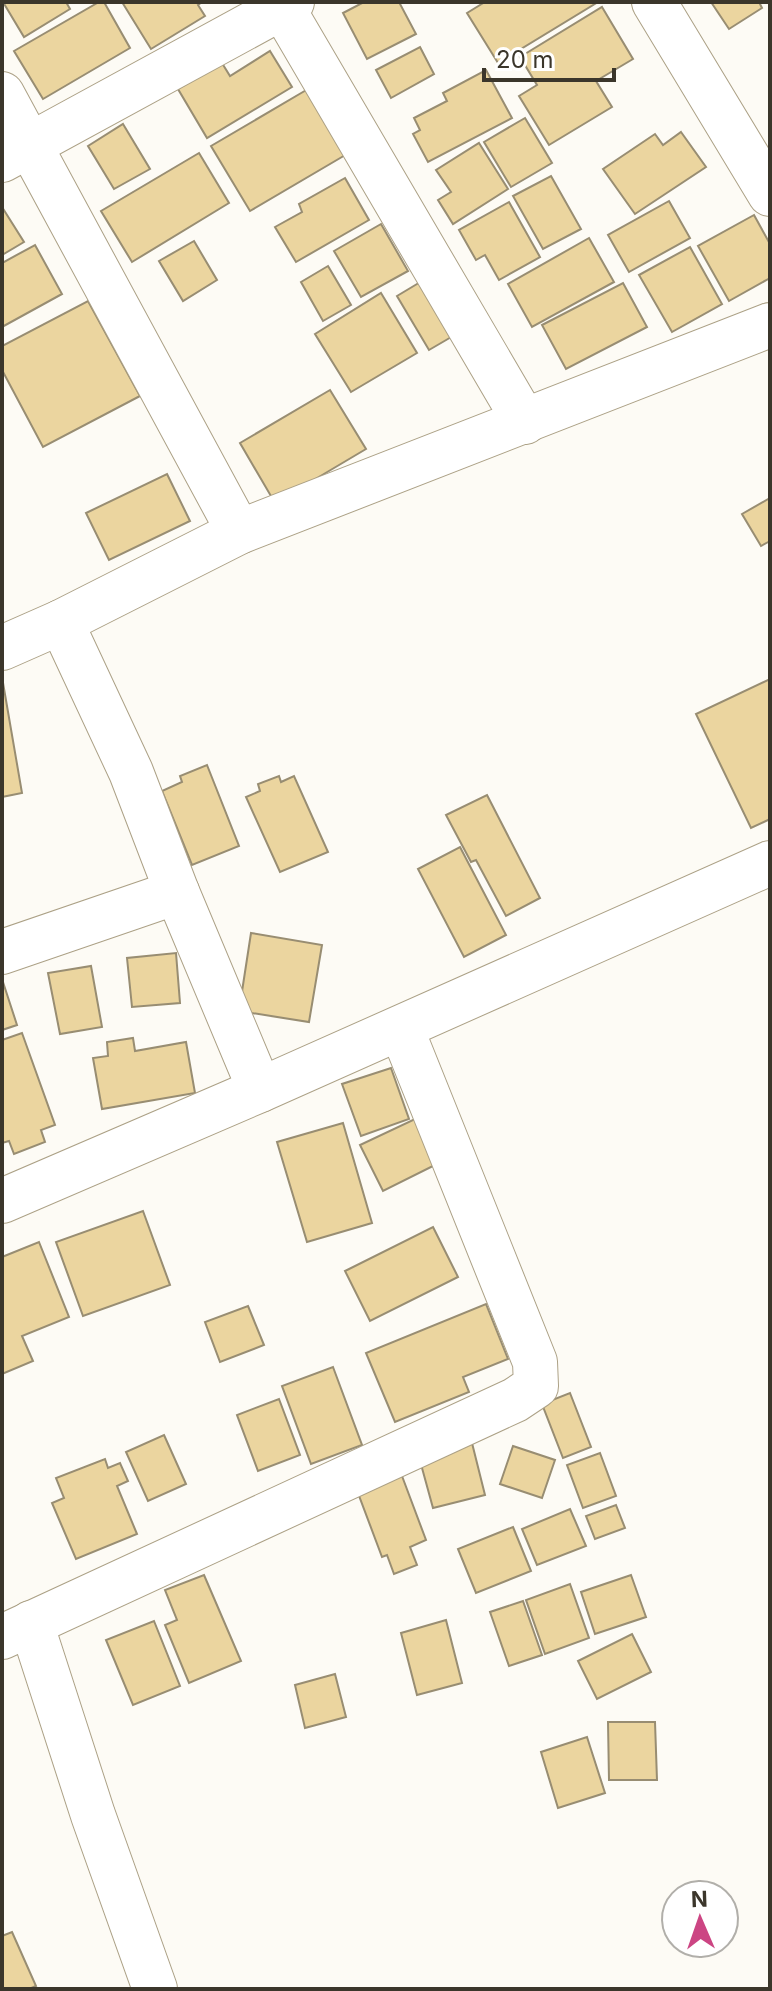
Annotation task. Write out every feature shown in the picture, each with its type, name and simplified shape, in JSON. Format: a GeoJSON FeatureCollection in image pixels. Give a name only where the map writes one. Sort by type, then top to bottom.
{"type":"FeatureCollection","features":[{"type":"Feature","properties":{"kind":"street"},"geometry":{"type":"LineString","coordinates":[[654,2],[769,190]]}},
{"type":"Feature","properties":{"kind":"street"},"geometry":{"type":"LineString","coordinates":[[16,152],[285,4],[525,422]]}},
{"type":"Feature","properties":{"kind":"street"},"geometry":{"type":"LineString","coordinates":[[2,94],[16,152],[239,532]]}},
{"type":"Feature","properties":{"kind":"street"},"geometry":{"type":"LineString","coordinates":[[2,648],[61,622],[239,532],[770,325]]}},
{"type":"Feature","properties":{"kind":"street"},"geometry":{"type":"LineString","coordinates":[[61,622],[131,772],[177,892],[260,1090]]}},
{"type":"Feature","properties":{"kind":"street"},"geometry":{"type":"LineString","coordinates":[[2,1201],[770,863]]}},
{"type":"Feature","properties":{"kind":"street"},"geometry":{"type":"LineString","coordinates":[[2,952],[177,892]]}},
{"type":"Feature","properties":{"kind":"street"},"geometry":{"type":"LineString","coordinates":[[155,1989],[93,1815],[17,1630],[515,1400],[536,1386],[535,1362],[401,1028]]}},
{"type":"Feature","properties":{"kind":"building"},"geometry":{"type":"Polygon","coordinates":[[[3,2],[66,2],[70,9],[24,37],[3,2]]]}},
{"type":"Feature","properties":{"kind":"building"},"geometry":{"type":"Polygon","coordinates":[[[104,2],[130,48],[43,99],[14,51],[104,2]]]}},
{"type":"Feature","properties":{"kind":"building"},"geometry":{"type":"Polygon","coordinates":[[[122,2],[202,2],[198,5],[205,16],[151,49],[122,2]]]}},
{"type":"Feature","properties":{"kind":"building"},"geometry":{"type":"Polygon","coordinates":[[[364,2],[399,2],[416,34],[367,59],[343,13],[364,2]]]}},
{"type":"Feature","properties":{"kind":"building"},"geometry":{"type":"Polygon","coordinates":[[[485,2],[598,2],[498,63],[467,13],[485,2]]]}},
{"type":"Feature","properties":{"kind":"building"},"geometry":{"type":"Polygon","coordinates":[[[711,2],[759,2],[762,8],[729,29],[711,2]]]}},
{"type":"Feature","properties":{"kind":"building"},"geometry":{"type":"Polygon","coordinates":[[[602,7],[633,59],[596,81],[612,107],[549,145],[519,96],[537,85],[520,57],[602,7]]]}},
{"type":"Feature","properties":{"kind":"building"},"geometry":{"type":"Polygon","coordinates":[[[420,47],[434,74],[391,98],[376,70],[420,47]]]}},
{"type":"Feature","properties":{"kind":"building"},"geometry":{"type":"Polygon","coordinates":[[[270,51],[292,87],[207,138],[178,89],[222,63],[230,76],[270,51]]]}},
{"type":"Feature","properties":{"kind":"building"},"geometry":{"type":"Polygon","coordinates":[[[486,70],[512,118],[428,162],[413,134],[420,130],[414,118],[447,101],[443,93],[486,70]]]}},
{"type":"Feature","properties":{"kind":"building"},"geometry":{"type":"Polygon","coordinates":[[[308,89],[347,154],[250,211],[211,146],[308,89]]]}},
{"type":"Feature","properties":{"kind":"building"},"geometry":{"type":"Polygon","coordinates":[[[525,118],[552,163],[511,187],[484,142],[525,118]]]}},
{"type":"Feature","properties":{"kind":"building"},"geometry":{"type":"Polygon","coordinates":[[[123,124],[150,169],[114,189],[88,146],[123,124]]]}},
{"type":"Feature","properties":{"kind":"building"},"geometry":{"type":"Polygon","coordinates":[[[681,132],[706,167],[635,214],[603,169],[655,134],[663,145],[681,132]]]}},
{"type":"Feature","properties":{"kind":"building"},"geometry":{"type":"Polygon","coordinates":[[[479,143],[508,189],[453,224],[438,200],[451,192],[436,170],[479,143]]]}},
{"type":"Feature","properties":{"kind":"building"},"geometry":{"type":"Polygon","coordinates":[[[199,153],[229,203],[132,262],[101,211],[199,153]]]}},
{"type":"Feature","properties":{"kind":"building"},"geometry":{"type":"Polygon","coordinates":[[[551,176],[581,229],[543,249],[513,196],[551,176]]]}},
{"type":"Feature","properties":{"kind":"building"},"geometry":{"type":"Polygon","coordinates":[[[345,178],[369,220],[296,262],[275,227],[302,212],[299,204],[345,178]]]}},
{"type":"Feature","properties":{"kind":"building"},"geometry":{"type":"Polygon","coordinates":[[[669,201],[690,238],[629,272],[608,235],[669,201]]]}},
{"type":"Feature","properties":{"kind":"building"},"geometry":{"type":"Polygon","coordinates":[[[509,202],[540,257],[499,280],[485,255],[476,260],[459,230],[509,202]]]}},
{"type":"Feature","properties":{"kind":"building"},"geometry":{"type":"Polygon","coordinates":[[[2,207],[24,242],[2,255],[2,207]]]}},
{"type":"Feature","properties":{"kind":"building"},"geometry":{"type":"Polygon","coordinates":[[[754,215],[770,244],[770,278],[729,301],[698,246],[754,215]]]}},
{"type":"Feature","properties":{"kind":"building"},"geometry":{"type":"Polygon","coordinates":[[[381,224],[408,271],[361,297],[334,251],[381,224]]]}},
{"type":"Feature","properties":{"kind":"building"},"geometry":{"type":"Polygon","coordinates":[[[589,238],[614,282],[532,327],[508,284],[589,238]]]}},
{"type":"Feature","properties":{"kind":"building"},"geometry":{"type":"Polygon","coordinates":[[[194,241],[217,280],[183,301],[159,261],[194,241]]]}},
{"type":"Feature","properties":{"kind":"building"},"geometry":{"type":"Polygon","coordinates":[[[35,245],[62,294],[2,327],[2,263],[35,245]]]}},
{"type":"Feature","properties":{"kind":"building"},"geometry":{"type":"Polygon","coordinates":[[[690,247],[722,304],[672,332],[639,275],[690,247]]]}},
{"type":"Feature","properties":{"kind":"building"},"geometry":{"type":"Polygon","coordinates":[[[328,266],[351,305],[323,321],[301,282],[328,266]]]}},
{"type":"Feature","properties":{"kind":"building"},"geometry":{"type":"Polygon","coordinates":[[[432,275],[465,329],[429,350],[397,296],[432,275]]]}},
{"type":"Feature","properties":{"kind":"building"},"geometry":{"type":"Polygon","coordinates":[[[623,283],[647,327],[566,369],[542,325],[623,283]]]}},
{"type":"Feature","properties":{"kind":"building"},"geometry":{"type":"Polygon","coordinates":[[[381,293],[417,353],[351,392],[315,334],[381,293]]]}},
{"type":"Feature","properties":{"kind":"building"},"geometry":{"type":"Polygon","coordinates":[[[88,301],[140,396],[43,447],[2,370],[2,346],[88,301]]]}},
{"type":"Feature","properties":{"kind":"building"},"geometry":{"type":"Polygon","coordinates":[[[330,390],[366,449],[275,503],[240,443],[330,390]]]}},
{"type":"Feature","properties":{"kind":"building"},"geometry":{"type":"Polygon","coordinates":[[[167,474],[190,521],[109,560],[86,513],[167,474]]]}},
{"type":"Feature","properties":{"kind":"building"},"geometry":{"type":"Polygon","coordinates":[[[770,498],[770,541],[761,546],[742,514],[770,498]]]}},
{"type":"Feature","properties":{"kind":"building"},"geometry":{"type":"Polygon","coordinates":[[[2,677],[22,793],[2,797],[2,677]]]}},
{"type":"Feature","properties":{"kind":"building"},"geometry":{"type":"Polygon","coordinates":[[[770,679],[770,819],[751,828],[696,714],[770,679]]]}},
{"type":"Feature","properties":{"kind":"building"},"geometry":{"type":"Polygon","coordinates":[[[207,765],[239,846],[192,865],[162,791],[182,782],[180,776],[207,765]]]}},
{"type":"Feature","properties":{"kind":"building"},"geometry":{"type":"Polygon","coordinates":[[[279,776],[281,782],[294,776],[328,852],[280,872],[246,797],[260,791],[258,784],[279,776]]]}},
{"type":"Feature","properties":{"kind":"building"},"geometry":{"type":"Polygon","coordinates":[[[487,795],[540,898],[506,916],[476,860],[471,862],[446,815],[487,795]]]}},
{"type":"Feature","properties":{"kind":"building"},"geometry":{"type":"Polygon","coordinates":[[[460,847],[506,935],[464,957],[418,869],[460,847]]]}},
{"type":"Feature","properties":{"kind":"building"},"geometry":{"type":"Polygon","coordinates":[[[251,933],[322,945],[309,1022],[239,1011],[251,933]]]}},
{"type":"Feature","properties":{"kind":"building"},"geometry":{"type":"Polygon","coordinates":[[[176,953],[180,1003],[132,1007],[127,958],[176,953]]]}},
{"type":"Feature","properties":{"kind":"building"},"geometry":{"type":"Polygon","coordinates":[[[91,966],[102,1027],[60,1034],[48,973],[91,966]]]}},
{"type":"Feature","properties":{"kind":"building"},"geometry":{"type":"Polygon","coordinates":[[[2,979],[17,1025],[2,1030],[2,979]]]}},
{"type":"Feature","properties":{"kind":"building"},"geometry":{"type":"Polygon","coordinates":[[[22,1033],[55,1125],[41,1130],[45,1142],[14,1154],[9,1141],[2,1143],[2,1040],[22,1033]]]}},
{"type":"Feature","properties":{"kind":"building"},"geometry":{"type":"Polygon","coordinates":[[[133,1038],[135,1051],[186,1042],[195,1093],[102,1109],[93,1058],[108,1056],[107,1042],[133,1038]]]}},
{"type":"Feature","properties":{"kind":"building"},"geometry":{"type":"Polygon","coordinates":[[[391,1068],[409,1119],[361,1136],[342,1084],[391,1068]]]}},
{"type":"Feature","properties":{"kind":"building"},"geometry":{"type":"Polygon","coordinates":[[[415,1119],[437,1164],[383,1191],[360,1145],[415,1119]]]}},
{"type":"Feature","properties":{"kind":"building"},"geometry":{"type":"Polygon","coordinates":[[[343,1123],[372,1223],[307,1242],[277,1142],[343,1123]]]}},
{"type":"Feature","properties":{"kind":"building"},"geometry":{"type":"Polygon","coordinates":[[[143,1211],[170,1285],[83,1316],[56,1242],[143,1211]]]}},
{"type":"Feature","properties":{"kind":"building"},"geometry":{"type":"Polygon","coordinates":[[[433,1227],[458,1277],[370,1321],[345,1271],[433,1227]]]}},
{"type":"Feature","properties":{"kind":"building"},"geometry":{"type":"Polygon","coordinates":[[[39,1242],[69,1317],[22,1336],[33,1361],[2,1374],[2,1257],[39,1242]]]}},
{"type":"Feature","properties":{"kind":"building"},"geometry":{"type":"Polygon","coordinates":[[[486,1304],[508,1359],[463,1377],[469,1392],[395,1422],[366,1353],[486,1304]]]}},
{"type":"Feature","properties":{"kind":"building"},"geometry":{"type":"Polygon","coordinates":[[[248,1306],[264,1345],[220,1362],[205,1322],[248,1306]]]}},
{"type":"Feature","properties":{"kind":"building"},"geometry":{"type":"Polygon","coordinates":[[[333,1367],[362,1445],[311,1464],[282,1386],[333,1367]]]}},
{"type":"Feature","properties":{"kind":"building"},"geometry":{"type":"Polygon","coordinates":[[[570,1393],[591,1447],[563,1458],[542,1404],[570,1393]]]}},
{"type":"Feature","properties":{"kind":"building"},"geometry":{"type":"Polygon","coordinates":[[[279,1399],[300,1455],[258,1471],[237,1415],[279,1399]]]}},
{"type":"Feature","properties":{"kind":"building"},"geometry":{"type":"Polygon","coordinates":[[[164,1435],[186,1484],[148,1501],[126,1452],[164,1435]]]}},
{"type":"Feature","properties":{"kind":"building"},"geometry":{"type":"Polygon","coordinates":[[[472,1443],[485,1495],[433,1508],[419,1457],[472,1443]]]}},
{"type":"Feature","properties":{"kind":"building"},"geometry":{"type":"Polygon","coordinates":[[[513,1446],[555,1460],[542,1498],[500,1484],[513,1446]]]}},
{"type":"Feature","properties":{"kind":"building"},"geometry":{"type":"Polygon","coordinates":[[[600,1453],[616,1496],[583,1508],[567,1465],[600,1453]]]}},
{"type":"Feature","properties":{"kind":"building"},"geometry":{"type":"Polygon","coordinates":[[[105,1459],[108,1468],[120,1463],[128,1481],[117,1486],[137,1534],[76,1559],[52,1503],[64,1498],[56,1478],[105,1459]]]}},
{"type":"Feature","properties":{"kind":"building"},"geometry":{"type":"Polygon","coordinates":[[[402,1476],[426,1540],[410,1547],[417,1565],[394,1574],[387,1555],[382,1557],[358,1493],[402,1476]]]}},
{"type":"Feature","properties":{"kind":"building"},"geometry":{"type":"Polygon","coordinates":[[[616,1505],[625,1528],[595,1539],[586,1516],[616,1505]]]}},
{"type":"Feature","properties":{"kind":"building"},"geometry":{"type":"Polygon","coordinates":[[[570,1509],[586,1546],[537,1565],[522,1529],[570,1509]]]}},
{"type":"Feature","properties":{"kind":"building"},"geometry":{"type":"Polygon","coordinates":[[[513,1527],[531,1571],[476,1593],[458,1549],[513,1527]]]}},
{"type":"Feature","properties":{"kind":"building"},"geometry":{"type":"Polygon","coordinates":[[[204,1575],[241,1661],[189,1683],[165,1625],[177,1620],[165,1590],[204,1575]]]}},
{"type":"Feature","properties":{"kind":"building"},"geometry":{"type":"Polygon","coordinates":[[[631,1575],[646,1617],[595,1634],[581,1592],[631,1575]]]}},
{"type":"Feature","properties":{"kind":"building"},"geometry":{"type":"Polygon","coordinates":[[[570,1584],[589,1638],[545,1654],[526,1600],[570,1584]]]}},
{"type":"Feature","properties":{"kind":"building"},"geometry":{"type":"Polygon","coordinates":[[[523,1601],[542,1655],[509,1666],[490,1612],[523,1601]]]}},
{"type":"Feature","properties":{"kind":"building"},"geometry":{"type":"Polygon","coordinates":[[[446,1620],[462,1683],[417,1695],[401,1633],[446,1620]]]}},
{"type":"Feature","properties":{"kind":"building"},"geometry":{"type":"Polygon","coordinates":[[[154,1621],[180,1686],[133,1705],[106,1640],[154,1621]]]}},
{"type":"Feature","properties":{"kind":"building"},"geometry":{"type":"Polygon","coordinates":[[[632,1634],[651,1672],[597,1699],[578,1661],[632,1634]]]}},
{"type":"Feature","properties":{"kind":"building"},"geometry":{"type":"Polygon","coordinates":[[[335,1674],[346,1717],[305,1728],[295,1685],[335,1674]]]}},
{"type":"Feature","properties":{"kind":"building"},"geometry":{"type":"Polygon","coordinates":[[[608,1722],[655,1722],[657,1780],[609,1780],[608,1722]]]}},
{"type":"Feature","properties":{"kind":"building"},"geometry":{"type":"Polygon","coordinates":[[[587,1737],[605,1793],[558,1808],[541,1752],[587,1737]]]}},
{"type":"Feature","properties":{"kind":"building"},"geometry":{"type":"Polygon","coordinates":[[[12,1932],[36,1986],[29,1989],[2,1989],[2,1936],[12,1932]]]}}]}
